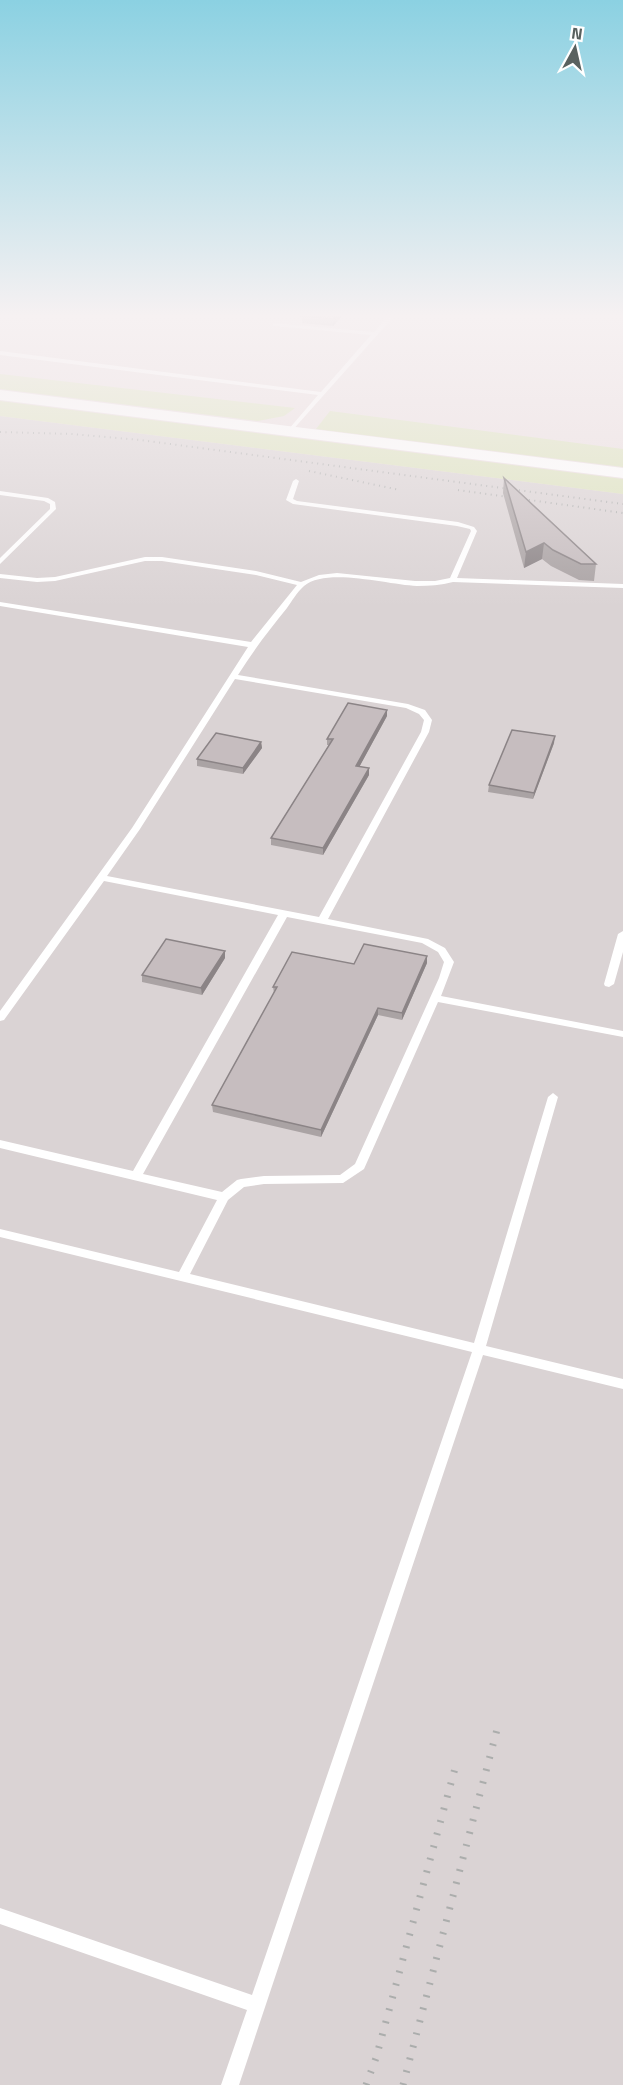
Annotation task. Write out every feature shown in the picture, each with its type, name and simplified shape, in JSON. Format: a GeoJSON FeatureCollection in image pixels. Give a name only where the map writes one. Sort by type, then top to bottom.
{"type":"FeatureCollection","features":[{"type":"Feature","properties":{"kind":"main road"},"geometry":{"type":"LineString","coordinates":[[143,412],[623,473]]}},
{"type":"Feature","properties":{"kind":"lane"},"geometry":{"type":"LineString","coordinates":[[290,431],[306,412]]}},
{"type":"Feature","properties":{"kind":"lane"},"geometry":{"type":"LineString","coordinates":[[296,481],[289,496],[289,500],[295,503],[458,524],[472,528],[474,531],[453,580]]}},
{"type":"Feature","properties":{"kind":"lane"},"geometry":{"type":"LineString","coordinates":[[0,493],[46,500],[52,503],[53,509],[0,562]]}},
{"type":"Feature","properties":{"kind":"lane"},"geometry":{"type":"LineString","coordinates":[[0,576],[37,580],[55,579],[144,559],[256,573],[302,584]]}},
{"type":"Feature","properties":{"kind":"lane"},"geometry":{"type":"LineString","coordinates":[[0,1018],[136,829],[253,645],[302,584],[311,579],[344,576],[412,584],[441,584],[453,580],[623,586]]}},
{"type":"Feature","properties":{"kind":"lane"},"geometry":{"type":"LineString","coordinates":[[0,604],[253,645]]}},
{"type":"Feature","properties":{"kind":"lane"},"geometry":{"type":"LineString","coordinates":[[233,676],[408,706],[422,712],[428,720],[424,732],[323,919]]}},
{"type":"Feature","properties":{"kind":"lane"},"geometry":{"type":"LineString","coordinates":[[100,878],[323,919],[425,941],[442,950],[449,962],[360,1166],[343,1179],[264,1180],[241,1183],[224,1197],[182,1277]]}},
{"type":"Feature","properties":{"kind":"lane"},"geometry":{"type":"LineString","coordinates":[[136,1176],[284,913]]}},
{"type":"Feature","properties":{"kind":"lane"},"geometry":{"type":"LineString","coordinates":[[609,984],[623,934]]}},
{"type":"Feature","properties":{"kind":"lane"},"geometry":{"type":"LineString","coordinates":[[435,998],[623,1034]]}},
{"type":"Feature","properties":{"kind":"lane"},"geometry":{"type":"LineString","coordinates":[[230,2085],[479,1349],[553,1096]]}},
{"type":"Feature","properties":{"kind":"lane"},"geometry":{"type":"LineString","coordinates":[[0,1144],[224,1197]]}},
{"type":"Feature","properties":{"kind":"lane"},"geometry":{"type":"LineString","coordinates":[[0,1233],[623,1384]]}},
{"type":"Feature","properties":{"kind":"lane"},"geometry":{"type":"LineString","coordinates":[[0,1916],[257,2005]]}},
{"type":"Feature","properties":{"kind":"shaded area"},"geometry":{"type":"Polygon","coordinates":[[[0,416],[623,494],[623,2085],[0,2085],[0,416]]]}},
{"type":"Feature","properties":{"kind":"green space"},"geometry":{"type":"Polygon","coordinates":[[[0,412],[90,412],[623,479],[623,494],[0,416],[0,412]]]}},
{"type":"Feature","properties":{"kind":"green space"},"geometry":{"type":"Polygon","coordinates":[[[188,412],[289,412],[284,416],[258,421],[188,412]]]}},
{"type":"Feature","properties":{"kind":"green space"},"geometry":{"type":"Polygon","coordinates":[[[329,412],[340,412],[623,449],[623,467],[316,429],[329,412]]]}},
{"type":"Feature","properties":{"kind":"building"},"geometry":{"type":"Polygon","coordinates":[[[504,478],[596,564],[581,564],[544,543],[526,552],[504,478]]]}},
{"type":"Feature","properties":{"kind":"building"},"geometry":{"type":"Polygon","coordinates":[[[348,703],[387,710],[356,766],[369,768],[323,848],[271,838],[333,739],[327,739],[348,703]]]}},
{"type":"Feature","properties":{"kind":"building"},"geometry":{"type":"Polygon","coordinates":[[[512,730],[555,736],[534,793],[489,785],[512,730]]]}},
{"type":"Feature","properties":{"kind":"building"},"geometry":{"type":"Polygon","coordinates":[[[216,733],[261,742],[243,768],[197,759],[216,733]]]}},
{"type":"Feature","properties":{"kind":"building"},"geometry":{"type":"Polygon","coordinates":[[[166,939],[225,951],[201,988],[142,975],[166,939]]]}},
{"type":"Feature","properties":{"kind":"building"},"geometry":{"type":"Polygon","coordinates":[[[364,944],[427,956],[402,1013],[378,1008],[321,1130],[212,1105],[277,987],[273,987],[292,952],[354,964],[364,944]]]}},
{"type":"Feature","properties":{"kind":"railway"},"geometry":{"type":"LineString","coordinates":[[0,432],[72,434],[140,440],[623,504]]}},
{"type":"Feature","properties":{"kind":"railway"},"geometry":{"type":"LineString","coordinates":[[309,471],[400,490]]}},
{"type":"Feature","properties":{"kind":"railway"},"geometry":{"type":"LineString","coordinates":[[458,490],[623,513]]}},
{"type":"Feature","properties":{"kind":"railway"},"geometry":{"type":"LineString","coordinates":[[403,2085],[499,1722]]}},
{"type":"Feature","properties":{"kind":"railway"},"geometry":{"type":"LineString","coordinates":[[366,2085],[376,2058],[457,1761]]}}]}
